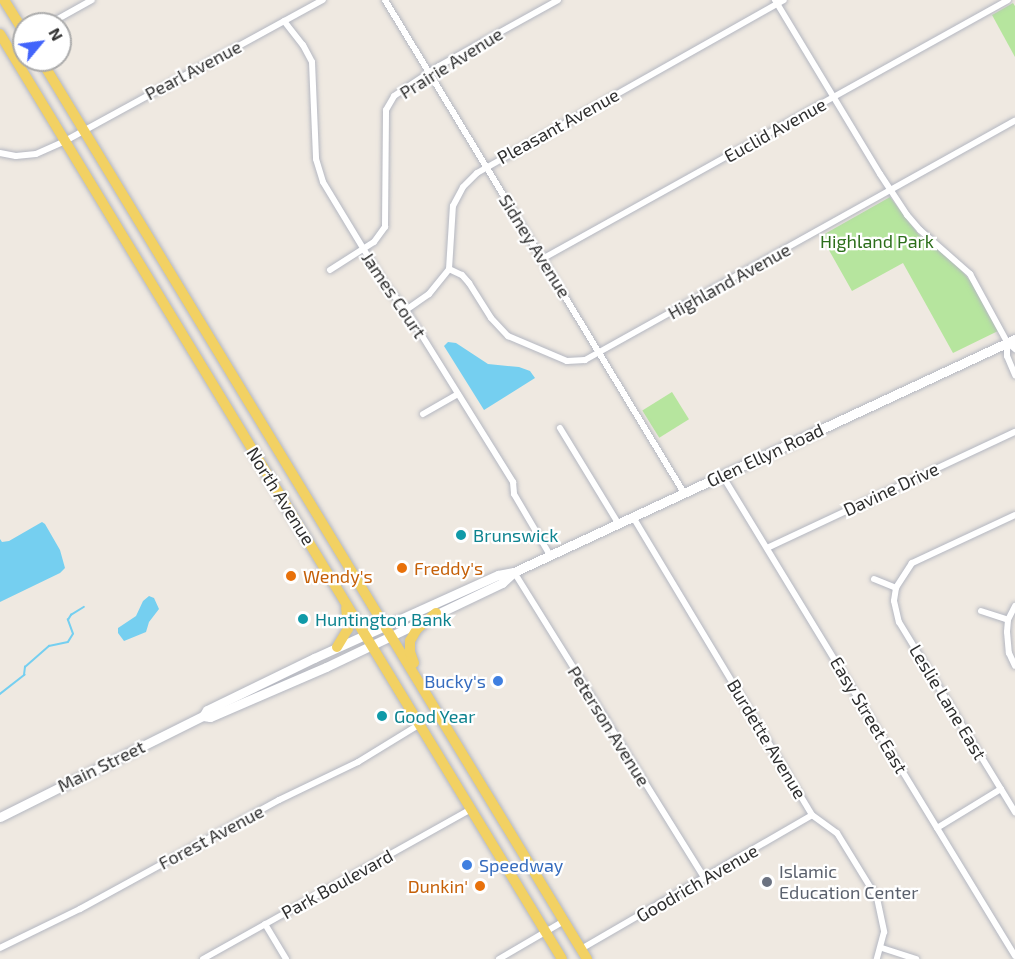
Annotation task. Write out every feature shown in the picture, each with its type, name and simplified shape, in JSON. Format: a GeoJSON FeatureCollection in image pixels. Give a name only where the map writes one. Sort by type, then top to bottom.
{"type":"FeatureCollection","features":[{"type":"Feature","properties":{"kind":"main road"},"geometry":{"type":"LineString","coordinates":[[4,0],[12,13]]}},
{"type":"Feature","properties":{"kind":"main road","name":"North Avenue"},"geometry":{"type":"LineString","coordinates":[[0,34],[562,959]]}},
{"type":"Feature","properties":{"kind":"main road","name":"North Avenue"},"geometry":{"type":"LineString","coordinates":[[48,72],[386,624],[587,959]]}},
{"type":"Feature","properties":{"kind":"main road"},"geometry":{"type":"LineString","coordinates":[[336,585],[345,604],[349,624],[337,647]]}},
{"type":"Feature","properties":{"kind":"main road"},"geometry":{"type":"LineString","coordinates":[[432,701],[410,652],[410,641],[417,629],[436,613]]}},
{"type":"Feature","properties":{"kind":"street"},"geometry":{"type":"LineString","coordinates":[[70,12],[92,0]]}},
{"type":"Feature","properties":{"kind":"street","name":"Pearl Avenue"},"geometry":{"type":"LineString","coordinates":[[0,153],[16,156],[36,154],[65,141],[323,0]]}},
{"type":"Feature","properties":{"kind":"street","name":"Sidney Avenue"},"geometry":{"type":"LineString","coordinates":[[385,0],[684,493]]}},
{"type":"Feature","properties":{"kind":"street","name":"Prairie Avenue"},"geometry":{"type":"LineString","coordinates":[[330,270],[374,242],[385,227],[386,110],[399,92],[428,73],[558,0]]}},
{"type":"Feature","properties":{"kind":"street","name":"Pleasant Avenue"},"geometry":{"type":"LineString","coordinates":[[449,269],[453,206],[470,178],[784,0]]}},
{"type":"Feature","properties":{"kind":"street","name":"Euclid Avenue"},"geometry":{"type":"LineString","coordinates":[[542,259],[1008,0]]}},
{"type":"Feature","properties":{"kind":"street"},"geometry":{"type":"LineString","coordinates":[[777,2],[891,190],[920,230],[954,257],[976,280],[1015,349]]}},
{"type":"Feature","properties":{"kind":"street","name":"James Court"},"geometry":{"type":"LineString","coordinates":[[284,21],[303,45],[312,62],[315,151],[318,172],[363,250],[386,286],[406,310],[513,482],[514,494],[550,555]]}},
{"type":"Feature","properties":{"kind":"street","name":"Highland Avenue"},"geometry":{"type":"LineString","coordinates":[[449,269],[462,275],[496,325],[514,340],[567,361],[585,360],[1015,121]]}},
{"type":"Feature","properties":{"kind":"street"},"geometry":{"type":"LineString","coordinates":[[406,310],[429,294],[449,269]]}},
{"type":"Feature","properties":{"kind":"street"},"geometry":{"type":"LineString","coordinates":[[1011,341],[1006,356],[1015,375]]}},
{"type":"Feature","properties":{"kind":"street","name":"Glen Ellyn Road"},"geometry":{"type":"LineString","coordinates":[[366,634],[498,575],[514,572],[1011,341]]}},
{"type":"Feature","properties":{"kind":"street"},"geometry":{"type":"LineString","coordinates":[[423,414],[458,394]]}},
{"type":"Feature","properties":{"kind":"street"},"geometry":{"type":"LineString","coordinates":[[560,428],[618,523]]}},
{"type":"Feature","properties":{"kind":"street","name":"Davine Drive"},"geometry":{"type":"LineString","coordinates":[[767,548],[1015,432]]}},
{"type":"Feature","properties":{"kind":"street","name":"Easy Street East"},"geometry":{"type":"LineString","coordinates":[[722,475],[1015,956]]}},
{"type":"Feature","properties":{"kind":"street"},"geometry":{"type":"LineString","coordinates":[[874,579],[896,588],[906,569],[920,558],[1015,515]]}},
{"type":"Feature","properties":{"kind":"street","name":"Burdette Avenue"},"geometry":{"type":"LineString","coordinates":[[633,517],[812,815],[837,833],[877,898],[884,921],[882,948],[877,959]]}},
{"type":"Feature","properties":{"kind":"street","name":"Glen Ellyn Road"},"geometry":{"type":"LineString","coordinates":[[373,645],[502,583],[514,572]]}},
{"type":"Feature","properties":{"kind":"street","name":"Peterson Avenue"},"geometry":{"type":"LineString","coordinates":[[514,572],[705,879]]}},
{"type":"Feature","properties":{"kind":"street","name":"Leslie Lane East"},"geometry":{"type":"LineString","coordinates":[[896,588],[895,610],[899,622],[1015,812]]}},
{"type":"Feature","properties":{"kind":"street"},"geometry":{"type":"LineString","coordinates":[[1015,606],[1008,620],[1007,642],[1015,666]]}},
{"type":"Feature","properties":{"kind":"street"},"geometry":{"type":"LineString","coordinates":[[981,611],[1008,620]]}},
{"type":"Feature","properties":{"kind":"street","name":"Main Street"},"geometry":{"type":"LineString","coordinates":[[0,817],[203,716],[213,707],[366,634]]}},
{"type":"Feature","properties":{"kind":"street","name":"Main Street"},"geometry":{"type":"LineString","coordinates":[[203,716],[210,717],[220,713],[373,645]]}},
{"type":"Feature","properties":{"kind":"street","name":"Forest Avenue"},"geometry":{"type":"LineString","coordinates":[[0,948],[80,909],[279,800],[358,762],[420,724]]}},
{"type":"Feature","properties":{"kind":"street"},"geometry":{"type":"LineString","coordinates":[[937,828],[1001,789]]}},
{"type":"Feature","properties":{"kind":"street","name":"Park Boulevard"},"geometry":{"type":"LineString","coordinates":[[203,959],[472,809]]}},
{"type":"Feature","properties":{"kind":"street","name":"Goodrich Avenue"},"geometry":{"type":"LineString","coordinates":[[581,949],[812,815]]}},
{"type":"Feature","properties":{"kind":"street"},"geometry":{"type":"LineString","coordinates":[[499,959],[564,921]]}},
{"type":"Feature","properties":{"kind":"street"},"geometry":{"type":"LineString","coordinates":[[265,924],[286,959]]}},
{"type":"Feature","properties":{"kind":"street"},"geometry":{"type":"LineString","coordinates":[[882,948],[916,959]]}},
{"type":"Feature","properties":{"kind":"green space"},"geometry":{"type":"Polygon","coordinates":[[[1013,3],[1015,6],[1015,57],[992,15],[1013,3]]]}},
{"type":"Feature","properties":{"kind":"green space","name":"Highland Park"},"geometry":{"type":"Polygon","coordinates":[[[890,197],[919,235],[958,266],[980,293],[998,331],[953,353],[903,263],[852,291],[821,236],[890,197]]]}},
{"type":"Feature","properties":{"kind":"green space"},"geometry":{"type":"Polygon","coordinates":[[[672,392],[689,419],[659,438],[642,411],[672,392]]]}},
{"type":"Feature","properties":{"kind":"water"},"geometry":{"type":"Polygon","coordinates":[[[448,342],[456,343],[488,364],[519,367],[530,371],[535,378],[484,410],[444,346],[448,342]]]}},
{"type":"Feature","properties":{"kind":"water"},"geometry":{"type":"Polygon","coordinates":[[[42,522],[60,550],[65,568],[60,573],[0,602],[0,539],[2,542],[9,541],[42,522]]]}},
{"type":"Feature","properties":{"kind":"water"},"geometry":{"type":"Polygon","coordinates":[[[149,596],[154,598],[159,609],[149,622],[146,632],[124,641],[118,633],[118,628],[136,616],[143,601],[149,596]]]}},
{"type":"Feature","properties":{"kind":"waterway"},"geometry":{"type":"LineString","coordinates":[[0,694],[24,675],[25,667],[49,646],[68,642],[73,634],[68,620],[71,615],[84,607]]}},
{"type":"Feature","properties":{"kind":"place","name":"Brunswick"},"geometry":{"type":"Point","coordinates":[461,535]}},
{"type":"Feature","properties":{"kind":"place","name":"Freddy's"},"geometry":{"type":"Point","coordinates":[402,568]}},
{"type":"Feature","properties":{"kind":"place","name":"Wendy's"},"geometry":{"type":"Point","coordinates":[291,576]}},
{"type":"Feature","properties":{"kind":"place","name":"Huntington Bank"},"geometry":{"type":"Point","coordinates":[303,619]}},
{"type":"Feature","properties":{"kind":"place","name":"Bucky's"},"geometry":{"type":"Point","coordinates":[498,681]}},
{"type":"Feature","properties":{"kind":"place","name":"Good Year"},"geometry":{"type":"Point","coordinates":[382,716]}},
{"type":"Feature","properties":{"kind":"place","name":"Speedway"},"geometry":{"type":"Point","coordinates":[467,865]}},
{"type":"Feature","properties":{"kind":"place","name":"Islamic Education Center"},"geometry":{"type":"Point","coordinates":[767,882]}},
{"type":"Feature","properties":{"kind":"place","name":"Dunkin'"},"geometry":{"type":"Point","coordinates":[480,886]}}]}
